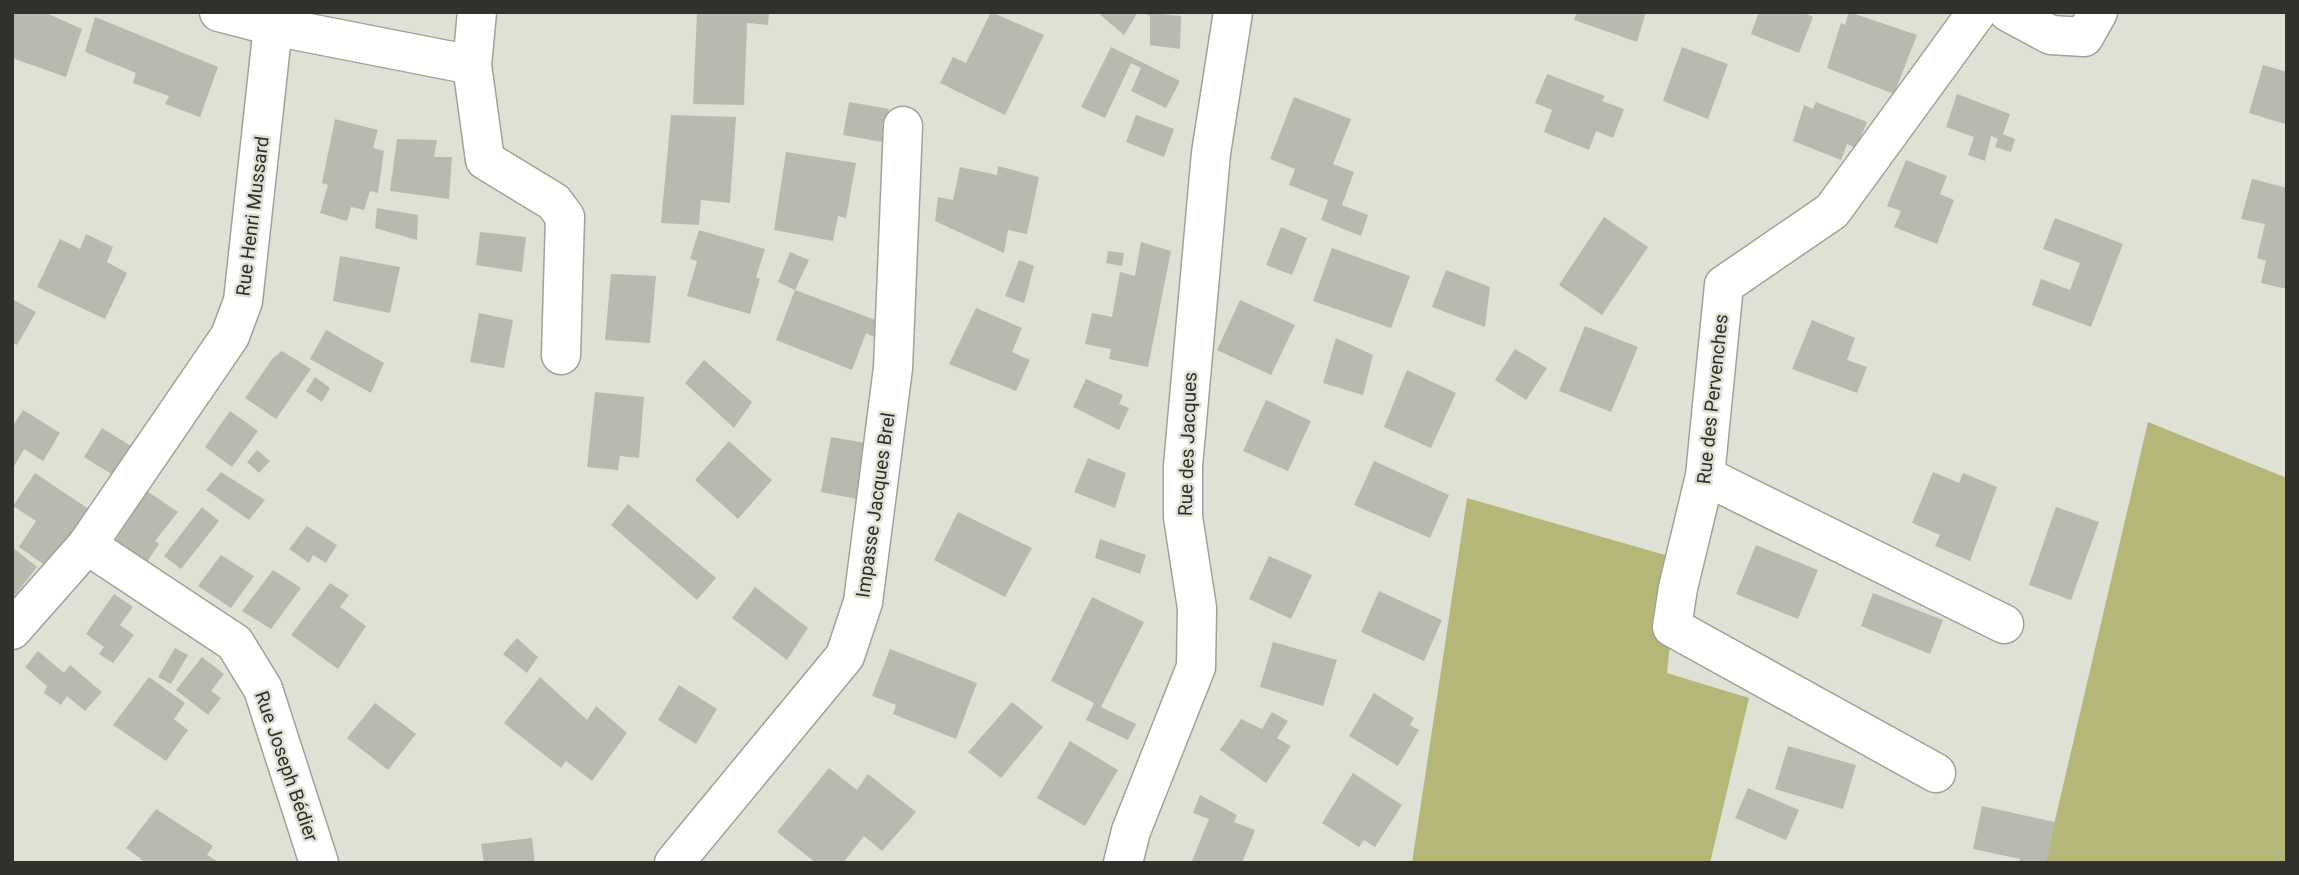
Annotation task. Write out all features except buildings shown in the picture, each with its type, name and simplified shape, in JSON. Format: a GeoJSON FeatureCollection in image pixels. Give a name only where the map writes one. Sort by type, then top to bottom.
{"type":"FeatureCollection","features":[{"type":"Feature","properties":{"kind":"street"},"geometry":{"type":"LineString","coordinates":[[219,12],[274,26],[471,65]]}},
{"type":"Feature","properties":{"kind":"street"},"geometry":{"type":"LineString","coordinates":[[477,12],[471,65],[485,160],[554,202],[565,217],[561,355]]}},
{"type":"Feature","properties":{"kind":"street","name":"Rue des Jacques"},"geometry":{"type":"LineString","coordinates":[[1123,863],[1131,831],[1196,667],[1197,608],[1183,517],[1182,466],[1211,153],[1233,12]]}},
{"type":"Feature","properties":{"kind":"street","name":"Rue des Pervenches"},"geometry":{"type":"LineString","coordinates":[[1936,773],[1672,627],[1678,588],[1706,476],[1724,285],[1832,211],[1976,12]]}},
{"type":"Feature","properties":{"kind":"street"},"geometry":{"type":"LineString","coordinates":[[2008,12],[2051,34],[2084,37],[2098,12]]}},
{"type":"Feature","properties":{"kind":"street","name":"Rue Henri Mussard"},"geometry":{"type":"LineString","coordinates":[[12,630],[87,545],[230,337],[243,301],[274,26]]}},
{"type":"Feature","properties":{"kind":"street","name":"Impasse Jacques Brel"},"geometry":{"type":"LineString","coordinates":[[674,863],[845,656],[863,602],[893,368],[904,126]]}},
{"type":"Feature","properties":{"kind":"street"},"geometry":{"type":"LineString","coordinates":[[1706,476],[2004,624]]}},
{"type":"Feature","properties":{"kind":"street","name":"Rue Joseph Bédier"},"geometry":{"type":"LineString","coordinates":[[87,545],[235,643],[262,689],[319,863]]}},
{"type":"Feature","properties":{"kind":"green space"},"geometry":{"type":"Polygon","coordinates":[[[2148,422],[2287,478],[2287,863],[2045,863],[2148,422]]]}},
{"type":"Feature","properties":{"kind":"green space"},"geometry":{"type":"Polygon","coordinates":[[[1467,498],[1679,559],[1667,673],[1749,698],[1710,863],[1412,863],[1467,498]]]}}]}
